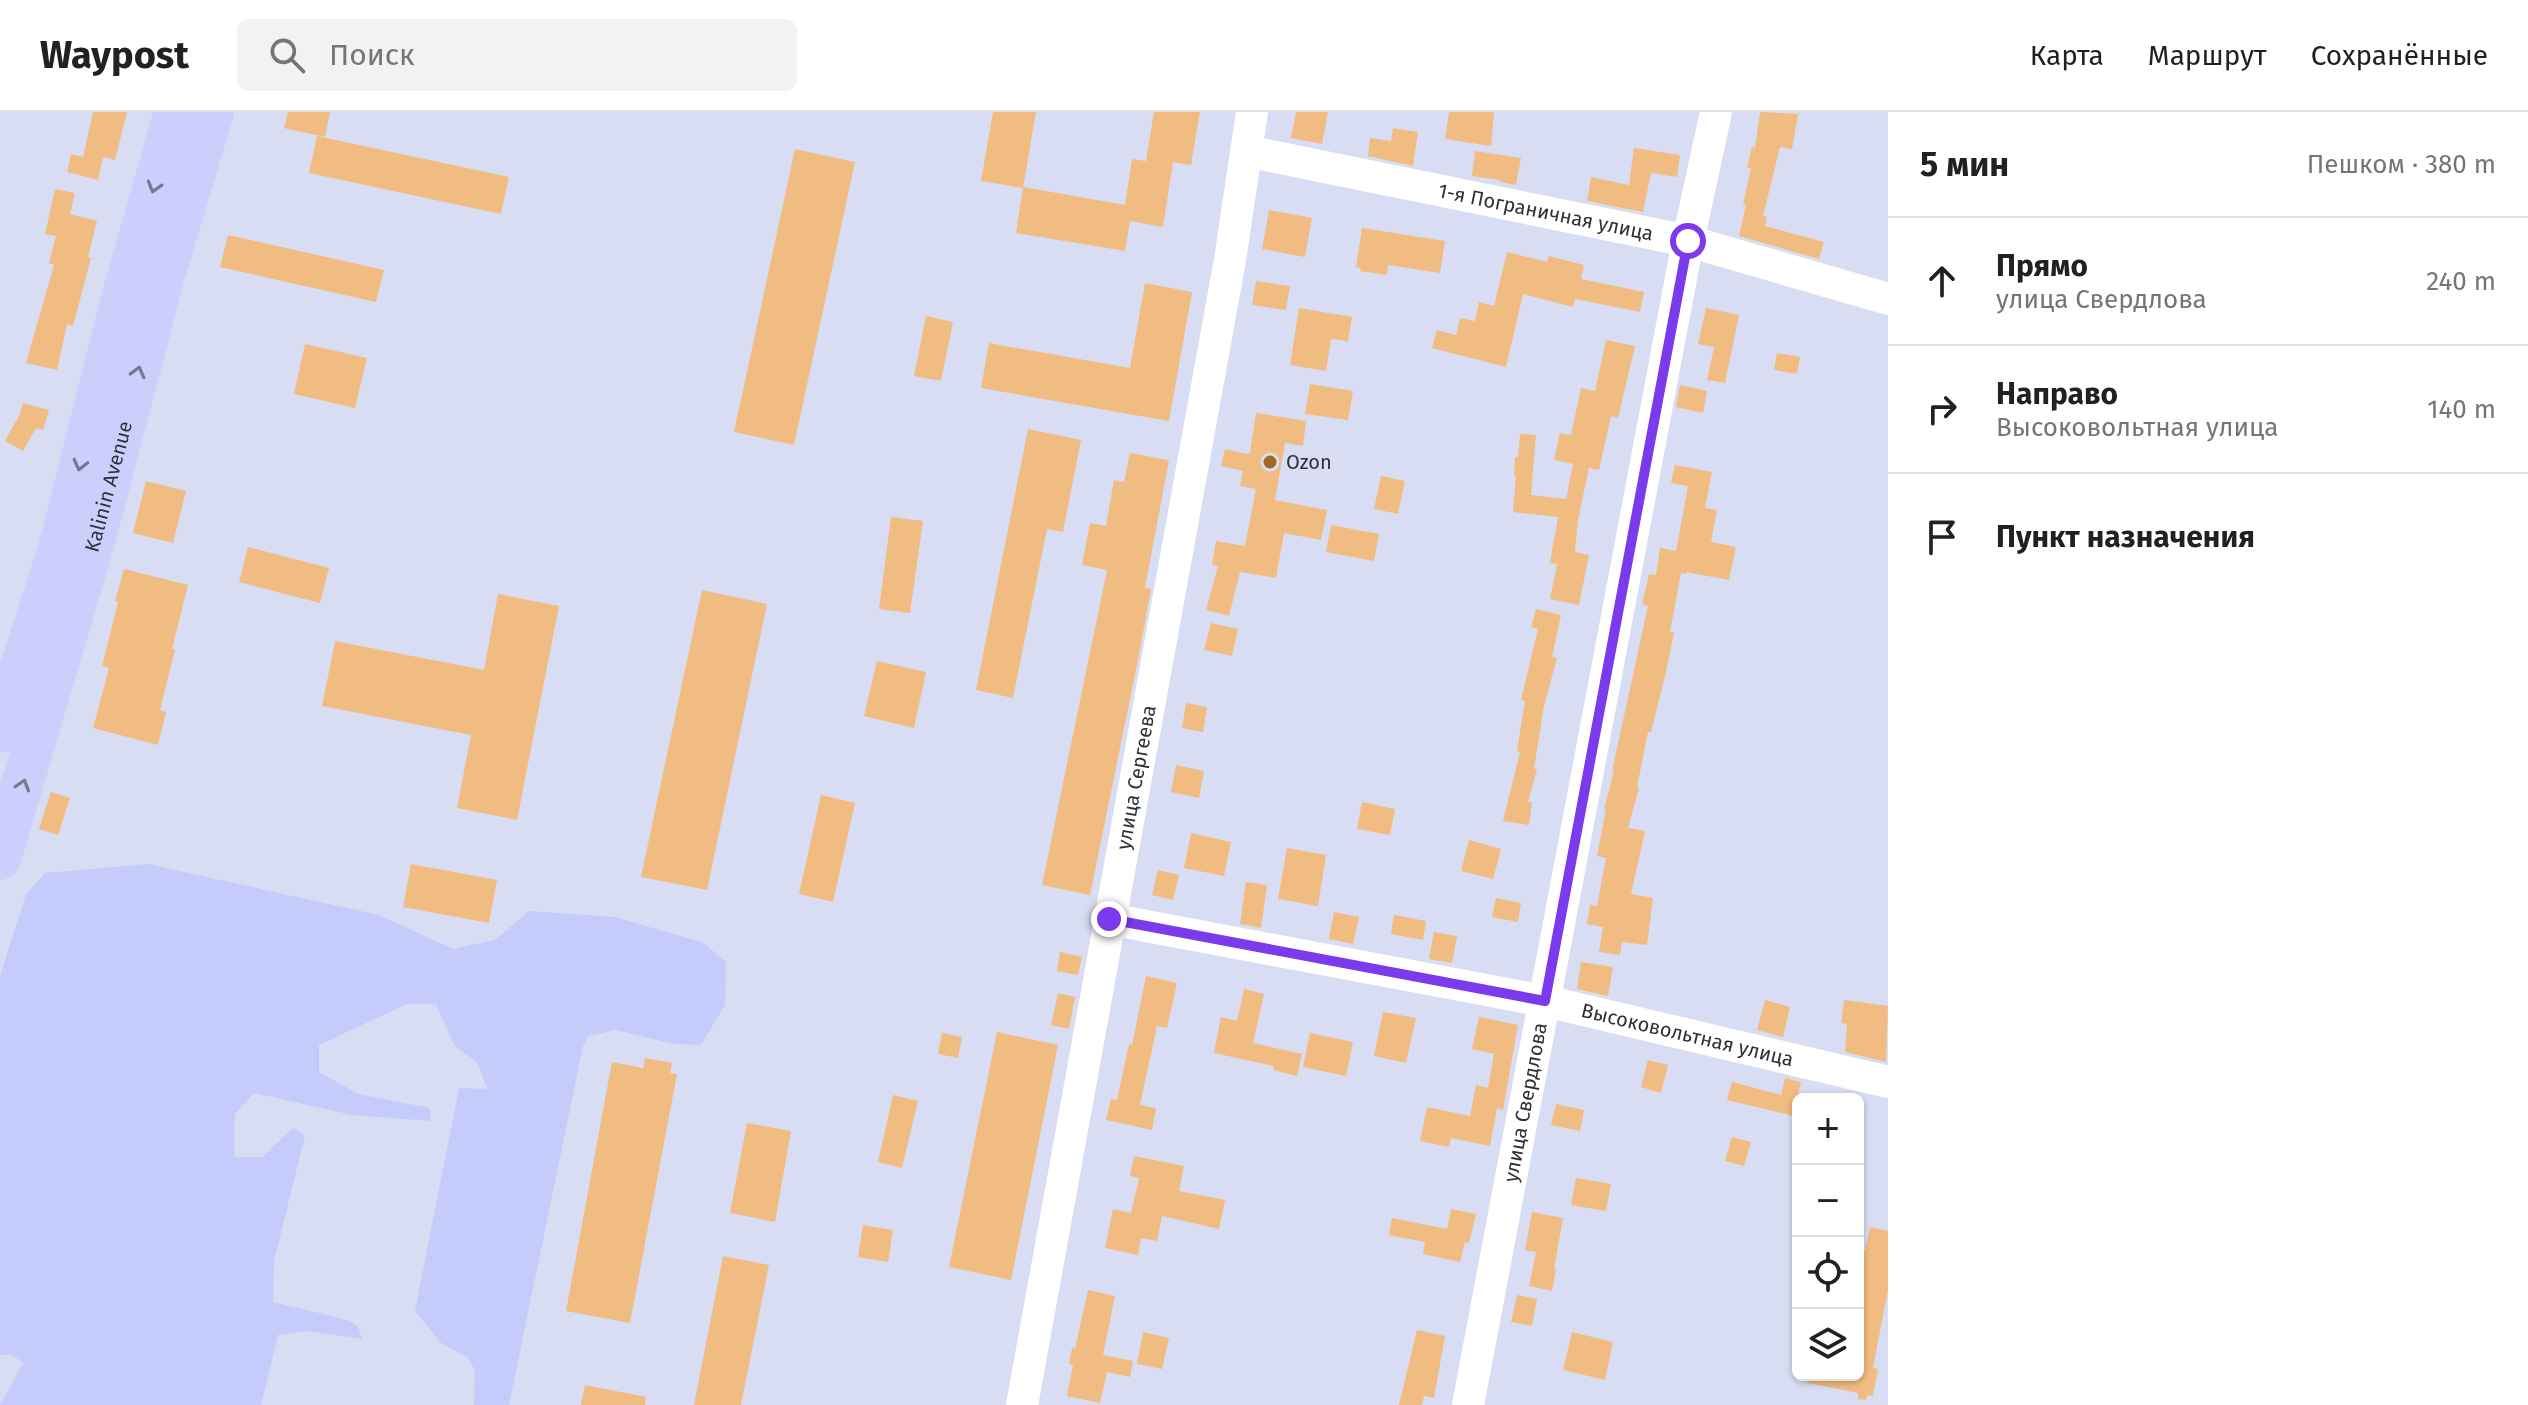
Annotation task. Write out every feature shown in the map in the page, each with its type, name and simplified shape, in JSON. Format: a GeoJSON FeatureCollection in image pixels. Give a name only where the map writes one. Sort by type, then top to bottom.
{"type":"FeatureCollection","features":[{"type":"Feature","properties":{"kind":"main road","name":"Kalinin Avenue"},"geometry":{"type":"LineString","coordinates":[[0,732],[59,549],[123,295],[175,112]]}},
{"type":"Feature","properties":{"kind":"main road","name":"Kalinin Avenue"},"geometry":{"type":"LineString","coordinates":[[0,859],[93,545],[164,276],[213,112]]}},
{"type":"Feature","properties":{"kind":"street","name":"улица Сергеева"},"geometry":{"type":"LineString","coordinates":[[1022,1405],[1230,260],[1252,112]]}},
{"type":"Feature","properties":{"kind":"street","name":"улица Свердлова"},"geometry":{"type":"LineString","coordinates":[[1468,1405],[1689,236],[1716,112]]}},
{"type":"Feature","properties":{"kind":"street","name":"1-я Пограничная улица"},"geometry":{"type":"LineString","coordinates":[[1246,151],[1689,236],[1888,299]]}},
{"type":"Feature","properties":{"kind":"street","name":"Высоковольтная улица"},"geometry":{"type":"LineString","coordinates":[[1109,919],[1545,1001],[1888,1082]]}},
{"type":"Feature","properties":{"kind":"shaded area"},"geometry":{"type":"Polygon","coordinates":[[[148,864],[379,915],[453,949],[495,940],[529,911],[615,917],[704,943],[726,962],[725,1005],[701,1045],[673,1044],[616,1030],[588,1036],[583,1046],[509,1405],[474,1405],[475,1370],[467,1357],[442,1344],[415,1311],[459,1088],[487,1089],[478,1063],[454,1045],[436,1004],[407,1004],[319,1045],[319,1072],[358,1094],[430,1108],[431,1121],[352,1115],[254,1093],[235,1114],[234,1157],[262,1157],[294,1127],[305,1136],[274,1261],[273,1302],[344,1319],[358,1326],[362,1339],[306,1331],[278,1335],[261,1405],[0,1405],[23,1363],[12,1355],[0,1355],[0,976],[26,894],[45,873],[148,864]]]}},
{"type":"Feature","properties":{"kind":"building"},"geometry":{"type":"Polygon","coordinates":[[[93,112],[127,112],[115,160],[103,157],[98,180],[67,172],[71,154],[83,157],[93,112]]]}},
{"type":"Feature","properties":{"kind":"building"},"geometry":{"type":"Polygon","coordinates":[[[288,112],[330,112],[325,137],[284,128],[288,112]]]}},
{"type":"Feature","properties":{"kind":"building"},"geometry":{"type":"Polygon","coordinates":[[[993,112],[1036,112],[1023,188],[981,181],[993,112]]]}},
{"type":"Feature","properties":{"kind":"building"},"geometry":{"type":"Polygon","coordinates":[[[1154,112],[1200,112],[1191,165],[1173,162],[1163,227],[1130,221],[1125,251],[1016,233],[1023,187],[1125,205],[1132,159],[1146,161],[1154,112]]]}},
{"type":"Feature","properties":{"kind":"building"},"geometry":{"type":"Polygon","coordinates":[[[1296,112],[1328,112],[1322,144],[1291,138],[1296,112]]]}},
{"type":"Feature","properties":{"kind":"building"},"geometry":{"type":"Polygon","coordinates":[[[1449,112],[1494,112],[1491,146],[1445,139],[1449,112]]]}},
{"type":"Feature","properties":{"kind":"building"},"geometry":{"type":"Polygon","coordinates":[[[1760,112],[1798,114],[1792,149],[1780,147],[1763,216],[1767,217],[1765,226],[1824,242],[1819,259],[1739,236],[1751,168],[1747,168],[1752,147],[1755,148],[1760,112]]]}},
{"type":"Feature","properties":{"kind":"building"},"geometry":{"type":"Polygon","coordinates":[[[1393,128],[1418,132],[1413,166],[1368,156],[1370,138],[1391,141],[1393,128]]]}},
{"type":"Feature","properties":{"kind":"building"},"geometry":{"type":"Polygon","coordinates":[[[317,136],[509,177],[501,214],[309,173],[317,136]]]}},
{"type":"Feature","properties":{"kind":"building"},"geometry":{"type":"Polygon","coordinates":[[[1634,148],[1680,155],[1677,177],[1651,173],[1643,212],[1587,201],[1591,177],[1629,185],[1634,148]]]}},
{"type":"Feature","properties":{"kind":"building"},"geometry":{"type":"Polygon","coordinates":[[[795,149],[855,162],[794,445],[734,432],[795,149]]]}},
{"type":"Feature","properties":{"kind":"building"},"geometry":{"type":"Polygon","coordinates":[[[1475,151],[1521,158],[1516,185],[1472,176],[1475,151]]]}},
{"type":"Feature","properties":{"kind":"building"},"geometry":{"type":"Polygon","coordinates":[[[55,189],[75,193],[70,214],[97,221],[73,326],[67,324],[57,370],[26,363],[54,265],[49,263],[56,236],[45,234],[55,189]]]}},
{"type":"Feature","properties":{"kind":"building"},"geometry":{"type":"Polygon","coordinates":[[[1269,210],[1312,218],[1305,257],[1262,249],[1269,210]]]}},
{"type":"Feature","properties":{"kind":"building"},"geometry":{"type":"Polygon","coordinates":[[[1362,228],[1445,241],[1440,273],[1388,265],[1387,275],[1360,271],[1361,268],[1356,267],[1362,228]]]}},
{"type":"Feature","properties":{"kind":"building"},"geometry":{"type":"Polygon","coordinates":[[[228,235],[384,270],[376,302],[220,267],[228,235]]]}},
{"type":"Feature","properties":{"kind":"building"},"geometry":{"type":"Polygon","coordinates":[[[1507,252],[1547,262],[1549,256],[1584,265],[1581,279],[1644,292],[1640,312],[1575,299],[1573,307],[1523,294],[1506,367],[1432,348],[1437,330],[1456,335],[1460,318],[1475,321],[1479,302],[1494,306],[1507,252]]]}},
{"type":"Feature","properties":{"kind":"building"},"geometry":{"type":"Polygon","coordinates":[[[1256,281],[1290,286],[1286,310],[1252,305],[1256,281]]]}},
{"type":"Feature","properties":{"kind":"building"},"geometry":{"type":"Polygon","coordinates":[[[1145,283],[1192,292],[1169,421],[981,388],[989,343],[1130,368],[1145,283]]]}},
{"type":"Feature","properties":{"kind":"building"},"geometry":{"type":"Polygon","coordinates":[[[1299,308],[1352,317],[1348,341],[1331,339],[1326,371],[1290,365],[1299,308]]]}},
{"type":"Feature","properties":{"kind":"building"},"geometry":{"type":"Polygon","coordinates":[[[1706,308],[1739,315],[1725,383],[1707,380],[1714,347],[1698,344],[1706,308]]]}},
{"type":"Feature","properties":{"kind":"building"},"geometry":{"type":"Polygon","coordinates":[[[926,316],[953,322],[941,381],[914,376],[926,316]]]}},
{"type":"Feature","properties":{"kind":"building"},"geometry":{"type":"Polygon","coordinates":[[[1606,340],[1635,346],[1618,418],[1611,416],[1599,470],[1589,468],[1575,552],[1589,555],[1579,605],[1550,599],[1557,564],[1550,563],[1558,517],[1513,512],[1515,457],[1518,457],[1520,434],[1536,435],[1531,495],[1566,499],[1573,464],[1554,460],[1560,433],[1571,435],[1581,388],[1595,391],[1606,340]]]}},
{"type":"Feature","properties":{"kind":"building"},"geometry":{"type":"Polygon","coordinates":[[[305,344],[367,358],[355,408],[294,394],[305,344]]]}},
{"type":"Feature","properties":{"kind":"building"},"geometry":{"type":"Polygon","coordinates":[[[1777,353],[1800,357],[1797,374],[1774,370],[1777,353]]]}},
{"type":"Feature","properties":{"kind":"building"},"geometry":{"type":"Polygon","coordinates":[[[1310,384],[1353,391],[1348,420],[1305,414],[1310,384]]]}},
{"type":"Feature","properties":{"kind":"building"},"geometry":{"type":"Polygon","coordinates":[[[1680,385],[1707,391],[1703,413],[1676,407],[1680,385]]]}},
{"type":"Feature","properties":{"kind":"building"},"geometry":{"type":"Polygon","coordinates":[[[23,403],[49,410],[43,430],[36,428],[23,451],[5,441],[23,403]]]}},
{"type":"Feature","properties":{"kind":"building"},"geometry":{"type":"Polygon","coordinates":[[[1256,413],[1306,421],[1303,446],[1285,443],[1275,500],[1327,510],[1321,540],[1284,533],[1276,578],[1240,572],[1229,616],[1206,610],[1218,566],[1212,565],[1216,541],[1245,546],[1256,489],[1240,486],[1243,471],[1221,466],[1225,449],[1250,453],[1256,413]]]}},
{"type":"Feature","properties":{"kind":"building"},"geometry":{"type":"Polygon","coordinates":[[[1028,429],[1081,440],[1063,532],[1047,529],[1013,698],[976,690],[1028,429]]]}},
{"type":"Feature","properties":{"kind":"building"},"geometry":{"type":"Polygon","coordinates":[[[1130,453],[1169,460],[1145,588],[1151,589],[1090,895],[1042,885],[1107,570],[1082,565],[1090,523],[1106,526],[1114,480],[1124,482],[1130,453]]]}},
{"type":"Feature","properties":{"kind":"building"},"geometry":{"type":"Polygon","coordinates":[[[1675,465],[1712,472],[1705,508],[1717,510],[1711,542],[1736,547],[1729,580],[1681,573],[1666,672],[1651,732],[1648,732],[1639,788],[1628,828],[1645,831],[1631,894],[1653,898],[1647,945],[1622,942],[1620,955],[1599,952],[1603,927],[1587,924],[1590,905],[1597,906],[1606,858],[1597,856],[1604,809],[1648,606],[1642,604],[1649,574],[1656,575],[1660,548],[1676,551],[1688,486],[1671,483],[1675,465]]]}},
{"type":"Feature","properties":{"kind":"building"},"geometry":{"type":"Polygon","coordinates":[[[1381,476],[1405,481],[1398,514],[1374,509],[1381,476]]]}},
{"type":"Feature","properties":{"kind":"building"},"geometry":{"type":"Polygon","coordinates":[[[146,481],[186,491],[173,543],[133,533],[146,481]]]}},
{"type":"Feature","properties":{"kind":"building"},"geometry":{"type":"Polygon","coordinates":[[[891,517],[923,521],[910,613],[879,609],[891,517]]]}},
{"type":"Feature","properties":{"kind":"building"},"geometry":{"type":"Polygon","coordinates":[[[1331,525],[1379,534],[1374,561],[1326,552],[1331,525]]]}},
{"type":"Feature","properties":{"kind":"building"},"geometry":{"type":"Polygon","coordinates":[[[248,547],[329,568],[320,603],[239,582],[248,547]]]}},
{"type":"Feature","properties":{"kind":"building"},"geometry":{"type":"Polygon","coordinates":[[[124,569],[188,585],[160,710],[166,712],[158,745],[93,728],[109,668],[102,666],[124,569]]]}},
{"type":"Feature","properties":{"kind":"building"},"geometry":{"type":"Polygon","coordinates":[[[702,590],[767,604],[707,890],[641,877],[702,590]]]}},
{"type":"Feature","properties":{"kind":"building"},"geometry":{"type":"Polygon","coordinates":[[[498,594],[559,606],[517,820],[457,808],[471,735],[322,706],[335,641],[484,670],[498,594]]]}},
{"type":"Feature","properties":{"kind":"building"},"geometry":{"type":"Polygon","coordinates":[[[1536,609],[1561,615],[1552,657],[1557,658],[1544,706],[1534,768],[1537,769],[1528,802],[1532,802],[1529,825],[1503,821],[1520,752],[1517,751],[1525,701],[1521,700],[1538,629],[1531,627],[1536,609]]]}},
{"type":"Feature","properties":{"kind":"building"},"geometry":{"type":"Polygon","coordinates":[[[1211,623],[1238,629],[1232,656],[1204,650],[1211,623]]]}},
{"type":"Feature","properties":{"kind":"building"},"geometry":{"type":"Polygon","coordinates":[[[877,661],[926,672],[914,728],[864,716],[877,661]]]}},
{"type":"Feature","properties":{"kind":"building"},"geometry":{"type":"Polygon","coordinates":[[[1186,703],[1207,707],[1203,732],[1182,728],[1186,703]]]}},
{"type":"Feature","properties":{"kind":"building"},"geometry":{"type":"Polygon","coordinates":[[[1176,765],[1204,771],[1199,798],[1171,792],[1176,765]]]}},
{"type":"Feature","properties":{"kind":"building"},"geometry":{"type":"Polygon","coordinates":[[[51,792],[70,798],[58,835],[39,829],[51,792]]]}},
{"type":"Feature","properties":{"kind":"building"},"geometry":{"type":"Polygon","coordinates":[[[821,795],[855,803],[833,902],[799,894],[821,795]]]}},
{"type":"Feature","properties":{"kind":"building"},"geometry":{"type":"Polygon","coordinates":[[[1362,802],[1395,809],[1390,835],[1357,829],[1362,802]]]}},
{"type":"Feature","properties":{"kind":"building"},"geometry":{"type":"Polygon","coordinates":[[[1191,833],[1231,842],[1224,876],[1184,868],[1191,833]]]}},
{"type":"Feature","properties":{"kind":"building"},"geometry":{"type":"Polygon","coordinates":[[[1469,840],[1501,849],[1493,879],[1461,871],[1469,840]]]}},
{"type":"Feature","properties":{"kind":"building"},"geometry":{"type":"Polygon","coordinates":[[[1287,848],[1326,855],[1318,906],[1278,899],[1287,848]]]}},
{"type":"Feature","properties":{"kind":"building"},"geometry":{"type":"Polygon","coordinates":[[[411,864],[497,880],[489,923],[403,907],[411,864]]]}},
{"type":"Feature","properties":{"kind":"building"},"geometry":{"type":"Polygon","coordinates":[[[1158,870],[1179,875],[1173,900],[1152,895],[1158,870]]]}},
{"type":"Feature","properties":{"kind":"building"},"geometry":{"type":"Polygon","coordinates":[[[1246,882],[1267,885],[1261,928],[1240,924],[1246,882]]]}},
{"type":"Feature","properties":{"kind":"building"},"geometry":{"type":"Polygon","coordinates":[[[1496,898],[1521,903],[1518,922],[1492,917],[1496,898]]]}},
{"type":"Feature","properties":{"kind":"building"},"geometry":{"type":"Polygon","coordinates":[[[1334,912],[1359,917],[1353,944],[1329,939],[1334,912]]]}},
{"type":"Feature","properties":{"kind":"building"},"geometry":{"type":"Polygon","coordinates":[[[1394,915],[1426,921],[1423,940],[1391,934],[1394,915]]]}},
{"type":"Feature","properties":{"kind":"building"},"geometry":{"type":"Polygon","coordinates":[[[1434,932],[1457,936],[1452,963],[1429,959],[1434,932]]]}},
{"type":"Feature","properties":{"kind":"building"},"geometry":{"type":"Polygon","coordinates":[[[1060,952],[1082,957],[1078,975],[1057,971],[1060,952]]]}},
{"type":"Feature","properties":{"kind":"building"},"geometry":{"type":"Polygon","coordinates":[[[1581,962],[1613,967],[1608,996],[1577,989],[1581,962]]]}},
{"type":"Feature","properties":{"kind":"building"},"geometry":{"type":"Polygon","coordinates":[[[1146,976],[1177,983],[1167,1028],[1157,1026],[1140,1105],[1156,1108],[1152,1130],[1106,1120],[1111,1099],[1117,1100],[1146,976]]]}},
{"type":"Feature","properties":{"kind":"building"},"geometry":{"type":"Polygon","coordinates":[[[1244,989],[1264,994],[1253,1043],[1302,1054],[1297,1076],[1273,1070],[1274,1066],[1214,1053],[1221,1017],[1237,1021],[1244,989]]]}},
{"type":"Feature","properties":{"kind":"building"},"geometry":{"type":"Polygon","coordinates":[[[1058,993],[1075,997],[1069,1029],[1051,1025],[1058,993]]]}},
{"type":"Feature","properties":{"kind":"building"},"geometry":{"type":"Polygon","coordinates":[[[1765,1000],[1790,1007],[1783,1037],[1757,1030],[1765,1000]]]}},
{"type":"Feature","properties":{"kind":"building"},"geometry":{"type":"Polygon","coordinates":[[[1844,1000],[1888,1006],[1886,1062],[1845,1052],[1847,1024],[1841,1023],[1844,1000]]]}},
{"type":"Feature","properties":{"kind":"building"},"geometry":{"type":"Polygon","coordinates":[[[1383,1012],[1416,1018],[1406,1063],[1374,1056],[1383,1012]]]}},
{"type":"Feature","properties":{"kind":"building"},"geometry":{"type":"Polygon","coordinates":[[[1479,1017],[1518,1025],[1503,1110],[1497,1108],[1490,1146],[1451,1138],[1449,1147],[1420,1141],[1427,1107],[1470,1116],[1476,1085],[1488,1088],[1494,1054],[1472,1049],[1479,1017]]]}},
{"type":"Feature","properties":{"kind":"building"},"geometry":{"type":"Polygon","coordinates":[[[997,1032],[1058,1045],[1011,1280],[949,1267],[997,1032]]]}},
{"type":"Feature","properties":{"kind":"building"},"geometry":{"type":"Polygon","coordinates":[[[942,1033],[962,1037],[958,1058],[938,1054],[942,1033]]]}},
{"type":"Feature","properties":{"kind":"building"},"geometry":{"type":"Polygon","coordinates":[[[1310,1033],[1353,1042],[1346,1076],[1303,1067],[1310,1033]]]}},
{"type":"Feature","properties":{"kind":"building"},"geometry":{"type":"Polygon","coordinates":[[[645,1058],[672,1063],[670,1073],[677,1074],[630,1323],[566,1311],[612,1062],[643,1068],[645,1058]]]}},
{"type":"Feature","properties":{"kind":"building"},"geometry":{"type":"Polygon","coordinates":[[[1648,1060],[1668,1065],[1661,1093],[1641,1087],[1648,1060]]]}},
{"type":"Feature","properties":{"kind":"building"},"geometry":{"type":"Polygon","coordinates":[[[1785,1078],[1801,1082],[1798,1093],[1792,1093],[1792,1116],[1727,1100],[1732,1082],[1781,1095],[1785,1078]]]}},
{"type":"Feature","properties":{"kind":"building"},"geometry":{"type":"Polygon","coordinates":[[[893,1095],[918,1101],[902,1168],[878,1162],[893,1095]]]}},
{"type":"Feature","properties":{"kind":"building"},"geometry":{"type":"Polygon","coordinates":[[[1556,1104],[1584,1110],[1580,1131],[1551,1125],[1556,1104]]]}},
{"type":"Feature","properties":{"kind":"building"},"geometry":{"type":"Polygon","coordinates":[[[747,1123],[791,1131],[775,1222],[730,1213],[747,1123]]]}},
{"type":"Feature","properties":{"kind":"building"},"geometry":{"type":"Polygon","coordinates":[[[1732,1137],[1751,1142],[1744,1166],[1725,1161],[1732,1137]]]}},
{"type":"Feature","properties":{"kind":"building"},"geometry":{"type":"Polygon","coordinates":[[[1134,1156],[1184,1166],[1179,1191],[1225,1200],[1219,1229],[1162,1216],[1157,1241],[1141,1238],[1138,1255],[1105,1248],[1113,1209],[1131,1213],[1139,1178],[1130,1176],[1134,1156]]]}},
{"type":"Feature","properties":{"kind":"building"},"geometry":{"type":"Polygon","coordinates":[[[1576,1178],[1611,1184],[1606,1211],[1571,1205],[1576,1178]]]}},
{"type":"Feature","properties":{"kind":"building"},"geometry":{"type":"Polygon","coordinates":[[[1451,1209],[1476,1214],[1469,1243],[1465,1242],[1460,1262],[1423,1254],[1425,1242],[1389,1235],[1392,1218],[1447,1229],[1451,1209]]]}},
{"type":"Feature","properties":{"kind":"building"},"geometry":{"type":"Polygon","coordinates":[[[1532,1212],[1563,1218],[1552,1291],[1529,1286],[1536,1252],[1525,1250],[1532,1212]]]}},
{"type":"Feature","properties":{"kind":"building"},"geometry":{"type":"Polygon","coordinates":[[[863,1225],[893,1230],[888,1262],[858,1257],[863,1225]]]}},
{"type":"Feature","properties":{"kind":"building"},"geometry":{"type":"Polygon","coordinates":[[[1870,1227],[1888,1231],[1888,1290],[1873,1368],[1878,1369],[1873,1396],[1867,1395],[1866,1400],[1858,1399],[1858,1393],[1807,1383],[1864,1381],[1865,1251],[1870,1227]]]}},
{"type":"Feature","properties":{"kind":"building"},"geometry":{"type":"Polygon","coordinates":[[[723,1256],[769,1265],[741,1405],[694,1405],[723,1256]]]}},
{"type":"Feature","properties":{"kind":"building"},"geometry":{"type":"Polygon","coordinates":[[[1088,1290],[1115,1296],[1103,1355],[1133,1361],[1130,1377],[1107,1372],[1100,1403],[1067,1396],[1073,1365],[1069,1364],[1072,1348],[1075,1349],[1088,1290]]]}},
{"type":"Feature","properties":{"kind":"building"},"geometry":{"type":"Polygon","coordinates":[[[1517,1295],[1537,1299],[1532,1326],[1511,1322],[1517,1295]]]}},
{"type":"Feature","properties":{"kind":"building"},"geometry":{"type":"Polygon","coordinates":[[[1417,1330],[1445,1336],[1434,1398],[1424,1396],[1422,1405],[1399,1405],[1417,1330]]]}},
{"type":"Feature","properties":{"kind":"building"},"geometry":{"type":"Polygon","coordinates":[[[1143,1332],[1169,1338],[1162,1369],[1137,1364],[1143,1332]]]}},
{"type":"Feature","properties":{"kind":"building"},"geometry":{"type":"Polygon","coordinates":[[[1572,1332],[1613,1342],[1605,1380],[1563,1370],[1572,1332]]]}},
{"type":"Feature","properties":{"kind":"building"},"geometry":{"type":"Polygon","coordinates":[[[585,1385],[646,1397],[645,1405],[581,1405],[585,1385]]]}},
{"type":"Feature","properties":{"kind":"place","name":"Ozon"},"geometry":{"type":"Point","coordinates":[1270,462]}},
{"type":"Feature","properties":{"kind":"route"},"geometry":{"type":"LineString","coordinates":[[1109,919],[1545,1001],[1688,241]]}}]}
